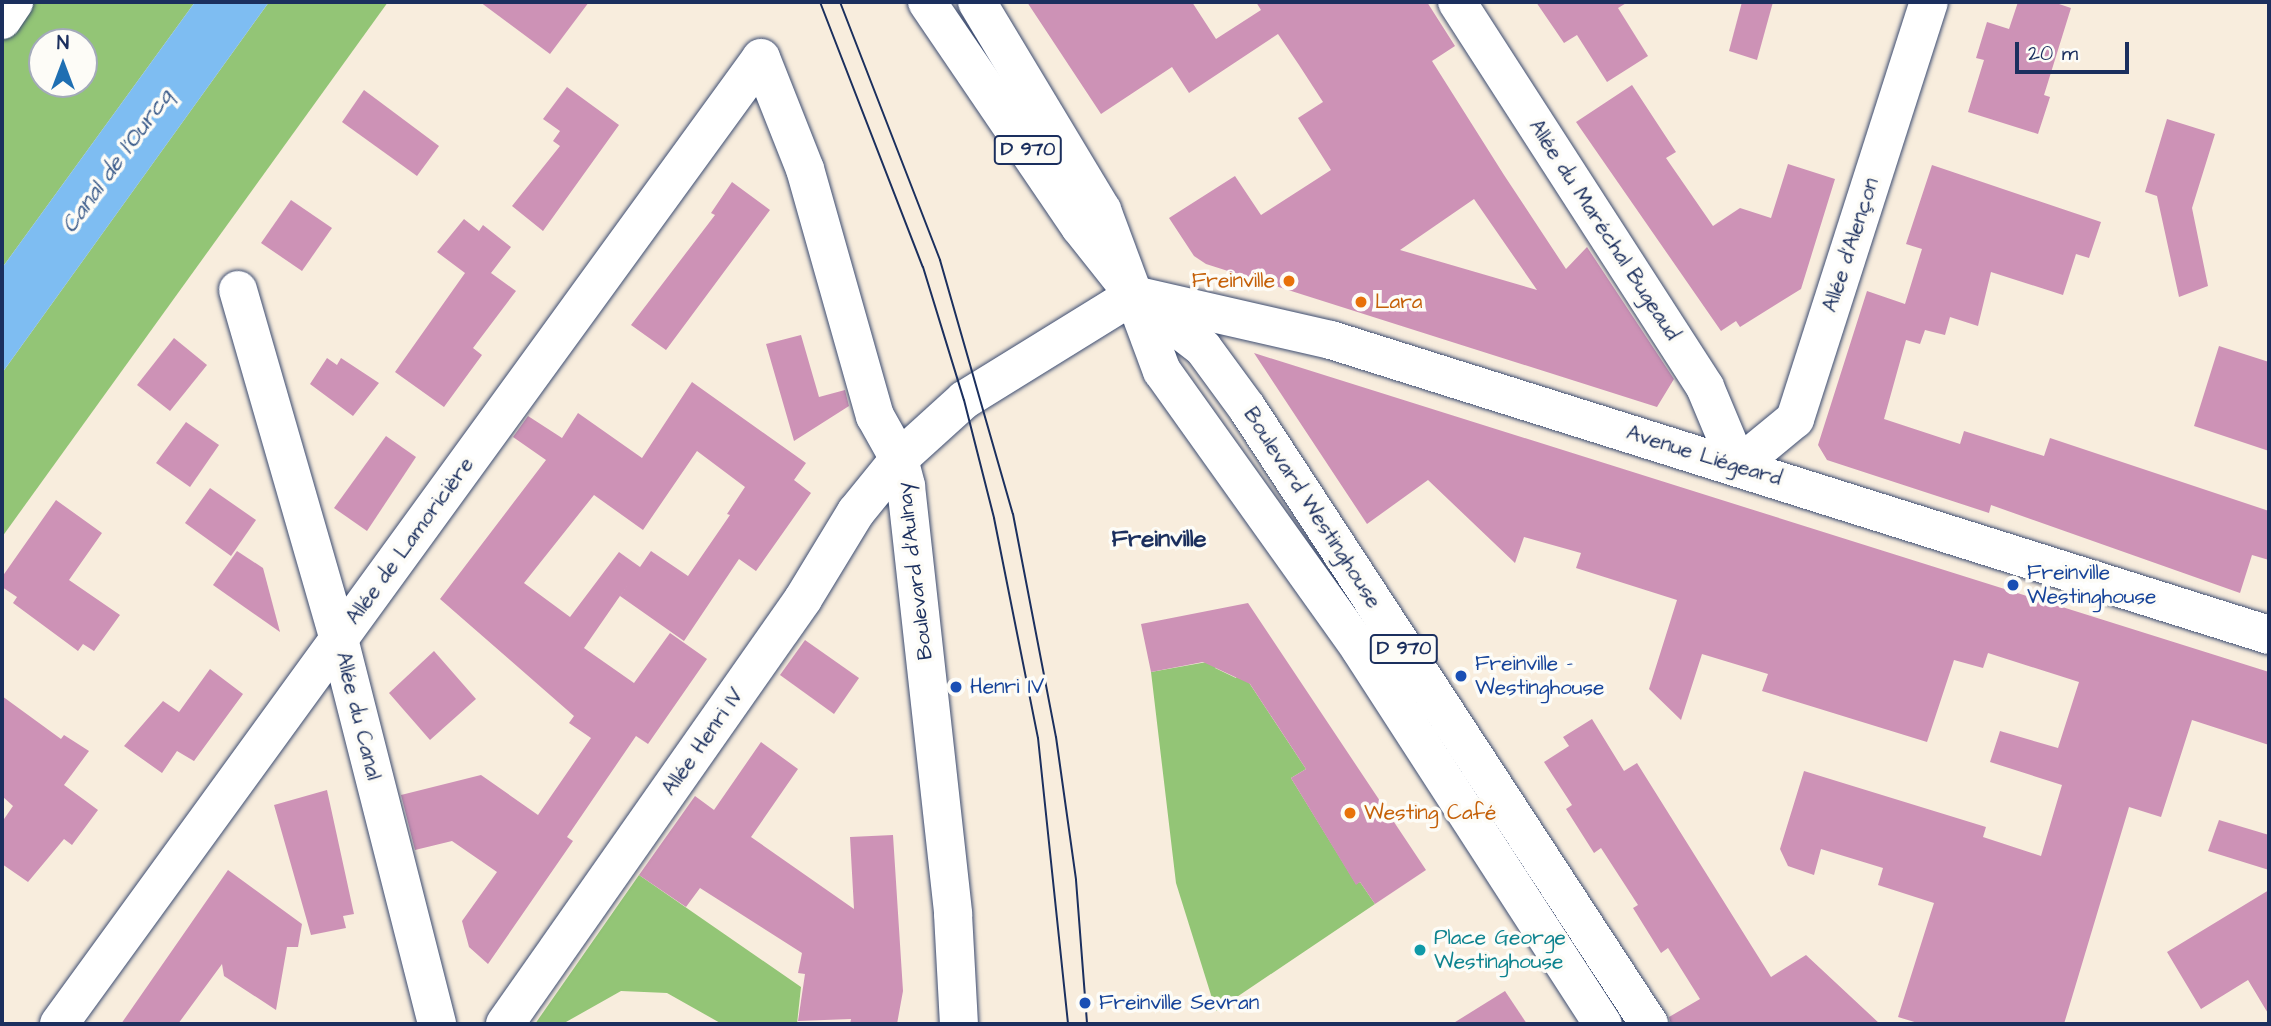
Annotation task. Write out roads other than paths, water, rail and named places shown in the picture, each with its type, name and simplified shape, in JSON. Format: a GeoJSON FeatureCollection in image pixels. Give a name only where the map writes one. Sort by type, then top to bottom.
{"type":"FeatureCollection","features":[{"type":"Feature","properties":{"kind":"street"},"geometry":{"type":"LineString","coordinates":[[2,20],[14,2]]}},
{"type":"Feature","properties":{"kind":"street","name":"Boulevard Westinghouse"},"geometry":{"type":"LineString","coordinates":[[928,2],[1080,227],[1134,295],[1203,348],[1247,408],[1649,1024]]}},
{"type":"Feature","properties":{"kind":"street","name":"Boulevard Westinghouse"},"geometry":{"type":"LineString","coordinates":[[977,2],[1102,210],[1162,371],[1360,649],[1603,1024]]}},
{"type":"Feature","properties":{"kind":"street","name":"Allée du Maréchal Bugeaud"},"geometry":{"type":"LineString","coordinates":[[1457,2],[1705,387],[1738,466]]}},
{"type":"Feature","properties":{"kind":"street","name":"Allée d'Alençon"},"geometry":{"type":"LineString","coordinates":[[1738,466],[1795,419],[1929,2]]}},
{"type":"Feature","properties":{"kind":"street","name":"Boulevard d'Aulnay"},"geometry":{"type":"LineString","coordinates":[[761,58],[806,169],[875,416],[899,459],[912,527],[953,914],[959,1024]]}},
{"type":"Feature","properties":{"kind":"street","name":"Allée de Lamoricière"},"geometry":{"type":"LineString","coordinates":[[59,1024],[761,58]]}},
{"type":"Feature","properties":{"kind":"street","name":"Allée du Canal"},"geometry":{"type":"LineString","coordinates":[[238,290],[339,639],[437,1024]]}},
{"type":"Feature","properties":{"kind":"street","name":"Allée Henri IV"},"geometry":{"type":"LineString","coordinates":[[505,1024],[803,599],[856,512],[899,459],[964,400],[1134,295]]}},
{"type":"Feature","properties":{"kind":"street","name":"Avenue Liégeard"},"geometry":{"type":"LineString","coordinates":[[1134,295],[1331,340],[2269,635]]}},
{"type":"Feature","properties":{"kind":"water","name":"Canal de l'Ourcq"},"geometry":{"type":"Polygon","coordinates":[[[195,2],[269,2],[2,373],[2,268],[195,2]]]}},
{"type":"Feature","properties":{"kind":"tram line"},"geometry":{"type":"LineString","coordinates":[[820,2],[923,267],[964,400],[994,518],[1038,738],[1068,1024]]}},
{"type":"Feature","properties":{"kind":"tram line"},"geometry":{"type":"LineString","coordinates":[[840,2],[940,260],[1013,514],[1056,737],[1076,880],[1087,1024]]}},
{"type":"Feature","properties":{"kind":"place","name":"Freinville"},"geometry":{"type":"Point","coordinates":[1289,281]}},
{"type":"Feature","properties":{"kind":"place","name":"Lara"},"geometry":{"type":"Point","coordinates":[1361,302]}},
{"type":"Feature","properties":{"kind":"place","name":"Freinville Westinghouse"},"geometry":{"type":"Point","coordinates":[2013,585]}},
{"type":"Feature","properties":{"kind":"place","name":"Freinville - Westinghouse"},"geometry":{"type":"Point","coordinates":[1461,676]}},
{"type":"Feature","properties":{"kind":"place","name":"Henri IV"},"geometry":{"type":"Point","coordinates":[956,687]}},
{"type":"Feature","properties":{"kind":"place","name":"Westing Café"},"geometry":{"type":"Point","coordinates":[1350,813]}},
{"type":"Feature","properties":{"kind":"place","name":"Place George Westinghouse"},"geometry":{"type":"Point","coordinates":[1420,950]}},
{"type":"Feature","properties":{"kind":"place","name":"Freinville Sevran"},"geometry":{"type":"Point","coordinates":[1085,1003]}},
{"type":"Feature","properties":{"kind":"district","name":"Freinville"},"geometry":{"type":"Point","coordinates":[1159,540]}}]}
